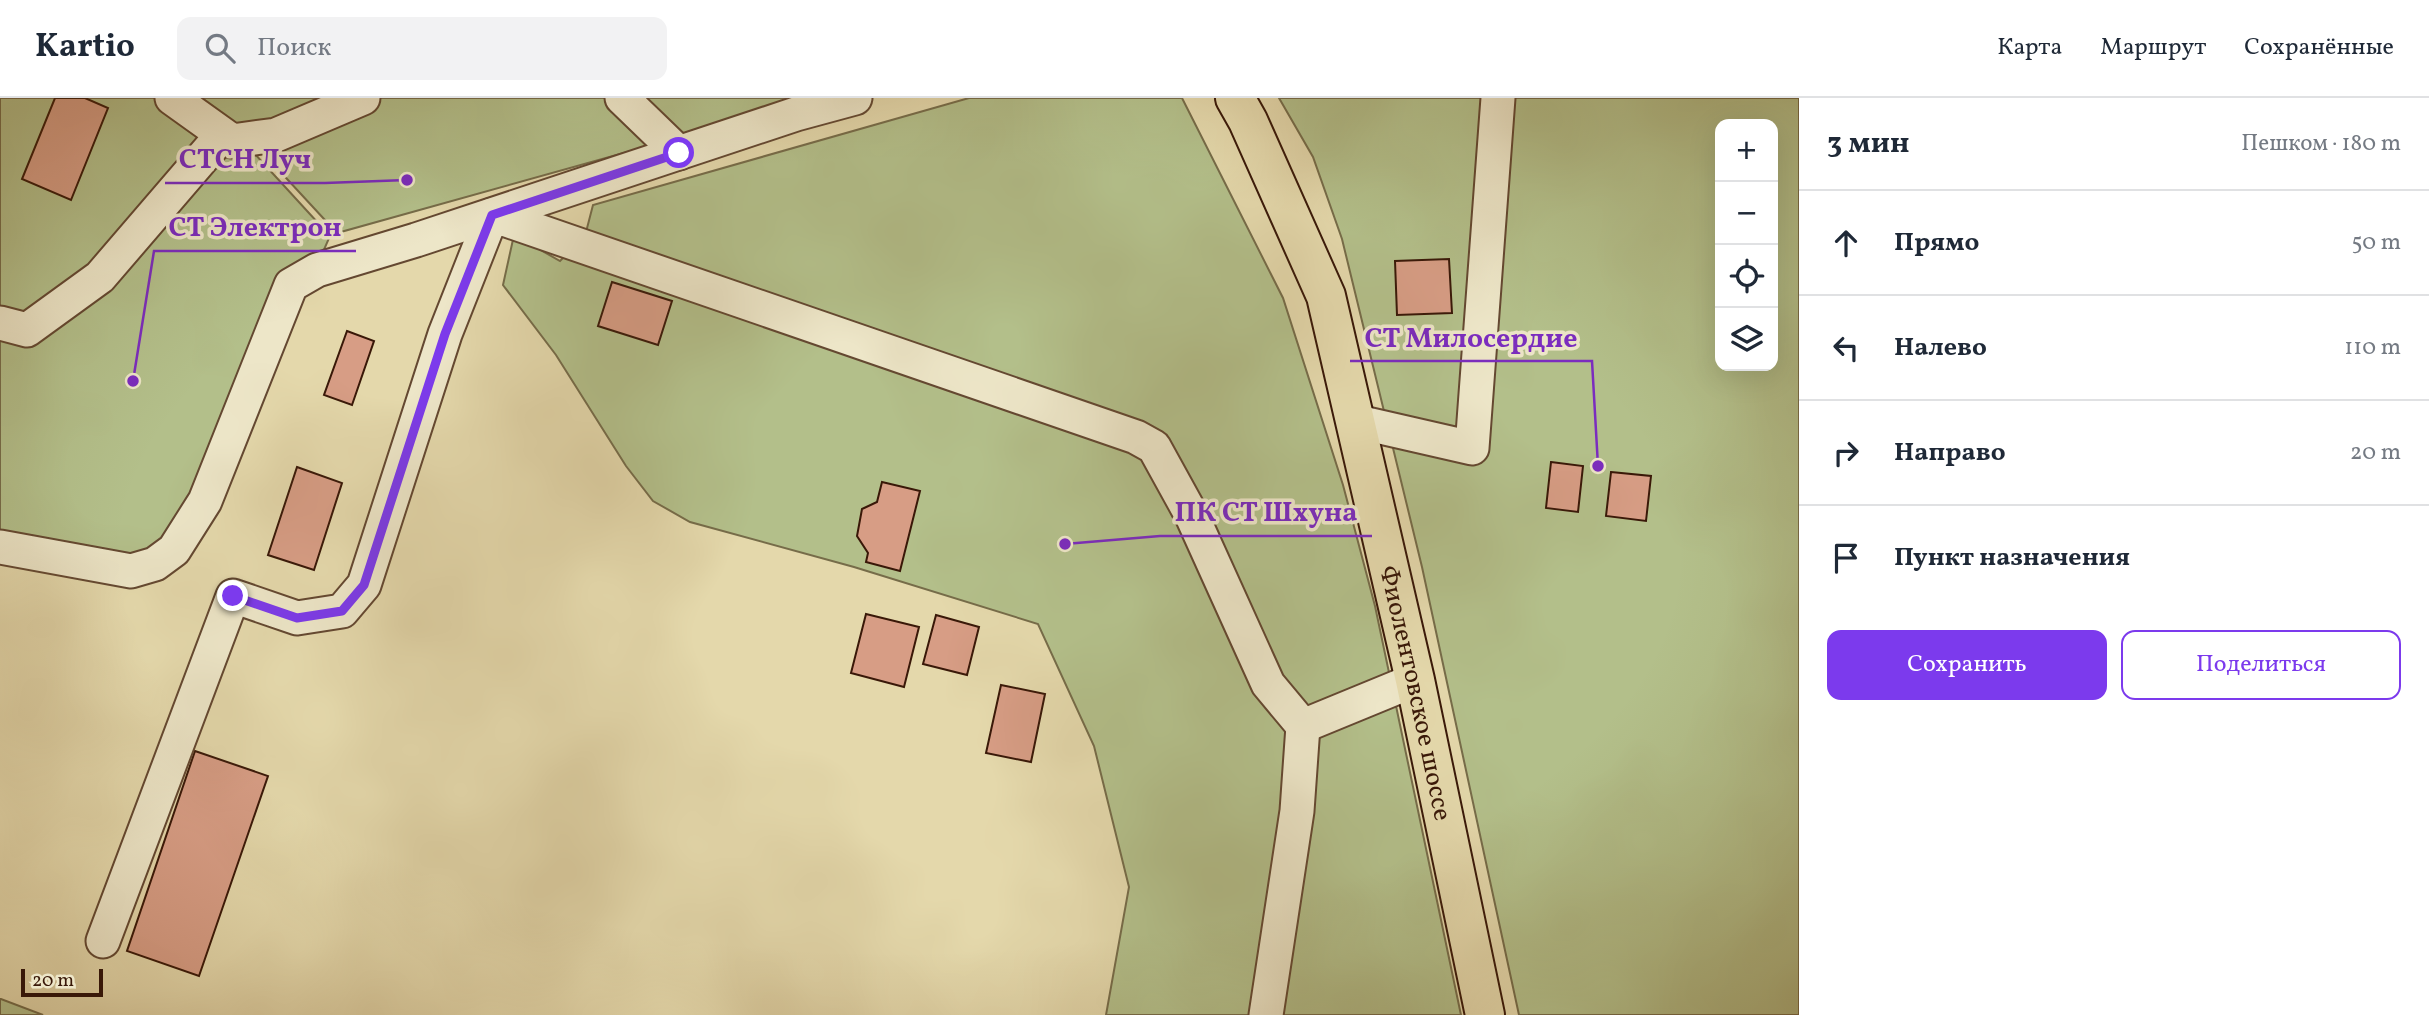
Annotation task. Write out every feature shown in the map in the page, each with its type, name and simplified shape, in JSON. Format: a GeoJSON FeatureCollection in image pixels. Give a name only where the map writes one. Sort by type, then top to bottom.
{"type":"FeatureCollection","features":[{"type":"Feature","properties":{"kind":"main road","name":"Фиолентовское шоссе"},"geometry":{"type":"LineString","coordinates":[[1235,98],[1248,121],[1326,296],[1415,680],[1485,1015]]}},
{"type":"Feature","properties":{"kind":"street"},"geometry":{"type":"LineString","coordinates":[[172,98],[232,141],[276,135],[363,98]]}},
{"type":"Feature","properties":{"kind":"street"},"geometry":{"type":"LineString","coordinates":[[622,98],[679,153]]}},
{"type":"Feature","properties":{"kind":"street"},"geometry":{"type":"LineString","coordinates":[[0,547],[131,571],[155,564],[174,551],[205,501],[291,285],[317,270],[679,153],[790,106],[856,98]]}},
{"type":"Feature","properties":{"kind":"street"},"geometry":{"type":"LineString","coordinates":[[1354,421],[1472,448],[1498,98]]}},
{"type":"Feature","properties":{"kind":"street"},"geometry":{"type":"LineString","coordinates":[[0,323],[27,330],[100,277],[222,135]]}},
{"type":"Feature","properties":{"kind":"street"},"geometry":{"type":"LineString","coordinates":[[492,215],[1136,437],[1154,447],[1192,516],[1268,684],[1303,726],[1297,811],[1266,1015]]}},
{"type":"Feature","properties":{"kind":"street"},"geometry":{"type":"LineString","coordinates":[[103,941],[233,596],[297,618],[342,611],[364,585],[445,334],[492,215]]}},
{"type":"Feature","properties":{"kind":"street"},"geometry":{"type":"LineString","coordinates":[[1303,726],[1415,680]]}},
{"type":"Feature","properties":{"kind":"green space"},"geometry":{"type":"Polygon","coordinates":[[[0,98],[178,98],[232,129],[330,236],[202,526],[157,573],[0,541],[0,98]]]}},
{"type":"Feature","properties":{"kind":"green space"},"geometry":{"type":"Polygon","coordinates":[[[191,98],[821,98],[337,233],[240,128],[191,98]]]}},
{"type":"Feature","properties":{"kind":"green space"},"geometry":{"type":"Polygon","coordinates":[[[969,98],[1182,98],[1283,298],[1343,485],[1375,606],[1461,1015],[1106,1015],[1129,887],[1094,746],[1038,624],[854,567],[690,522],[653,501],[626,466],[556,355],[503,285],[514,235],[560,261],[585,236],[593,205],[969,98]]]}},
{"type":"Feature","properties":{"kind":"green space"},"geometry":{"type":"Polygon","coordinates":[[[1279,98],[1799,98],[1799,1015],[1519,1015],[1422,567],[1342,239],[1313,157],[1279,98]]]}},
{"type":"Feature","properties":{"kind":"green space"},"geometry":{"type":"Polygon","coordinates":[[[1,999],[43,1015],[0,1015],[1,999]]]}},
{"type":"Feature","properties":{"kind":"building"},"geometry":{"type":"Polygon","coordinates":[[[55,98],[85,98],[108,108],[71,200],[22,179],[55,98]]]}},
{"type":"Feature","properties":{"kind":"building"},"geometry":{"type":"Polygon","coordinates":[[[1449,259],[1452,313],[1397,315],[1395,261],[1449,259]]]}},
{"type":"Feature","properties":{"kind":"building"},"geometry":{"type":"Polygon","coordinates":[[[612,282],[672,301],[658,345],[598,326],[612,282]]]}},
{"type":"Feature","properties":{"kind":"building"},"geometry":{"type":"Polygon","coordinates":[[[347,331],[374,341],[352,405],[324,395],[347,331]]]}},
{"type":"Feature","properties":{"kind":"building"},"geometry":{"type":"Polygon","coordinates":[[[1551,462],[1583,466],[1578,512],[1546,508],[1551,462]]]}},
{"type":"Feature","properties":{"kind":"building"},"geometry":{"type":"Polygon","coordinates":[[[297,467],[342,483],[314,570],[268,555],[297,467]]]}},
{"type":"Feature","properties":{"kind":"building"},"geometry":{"type":"Polygon","coordinates":[[[1611,472],[1651,476],[1646,521],[1606,516],[1611,472]]]}},
{"type":"Feature","properties":{"kind":"building"},"geometry":{"type":"Polygon","coordinates":[[[882,482],[920,491],[900,571],[866,562],[868,553],[857,536],[862,509],[877,502],[882,482]]]}},
{"type":"Feature","properties":{"kind":"building"},"geometry":{"type":"Polygon","coordinates":[[[866,614],[919,627],[904,687],[851,673],[866,614]]]}},
{"type":"Feature","properties":{"kind":"building"},"geometry":{"type":"Polygon","coordinates":[[[936,615],[979,627],[967,675],[923,664],[936,615]]]}},
{"type":"Feature","properties":{"kind":"building"},"geometry":{"type":"Polygon","coordinates":[[[1001,685],[1045,694],[1031,762],[986,753],[1001,685]]]}},
{"type":"Feature","properties":{"kind":"building"},"geometry":{"type":"Polygon","coordinates":[[[195,751],[268,776],[199,976],[127,951],[195,751]]]}},
{"type":"Feature","properties":{"kind":"place","name":"СТСН Луч"},"geometry":{"type":"Point","coordinates":[407,180]}},
{"type":"Feature","properties":{"kind":"place","name":"СТ Электрон"},"geometry":{"type":"Point","coordinates":[133,381]}},
{"type":"Feature","properties":{"kind":"place","name":"СТ Милосердие"},"geometry":{"type":"Point","coordinates":[1598,466]}},
{"type":"Feature","properties":{"kind":"place","name":"ПК СТ Шхуна"},"geometry":{"type":"Point","coordinates":[1065,544]}},
{"type":"Feature","properties":{"kind":"route"},"geometry":{"type":"LineString","coordinates":[[233,596],[297,618],[342,611],[364,585],[445,334],[492,215],[679,153]]}}]}
